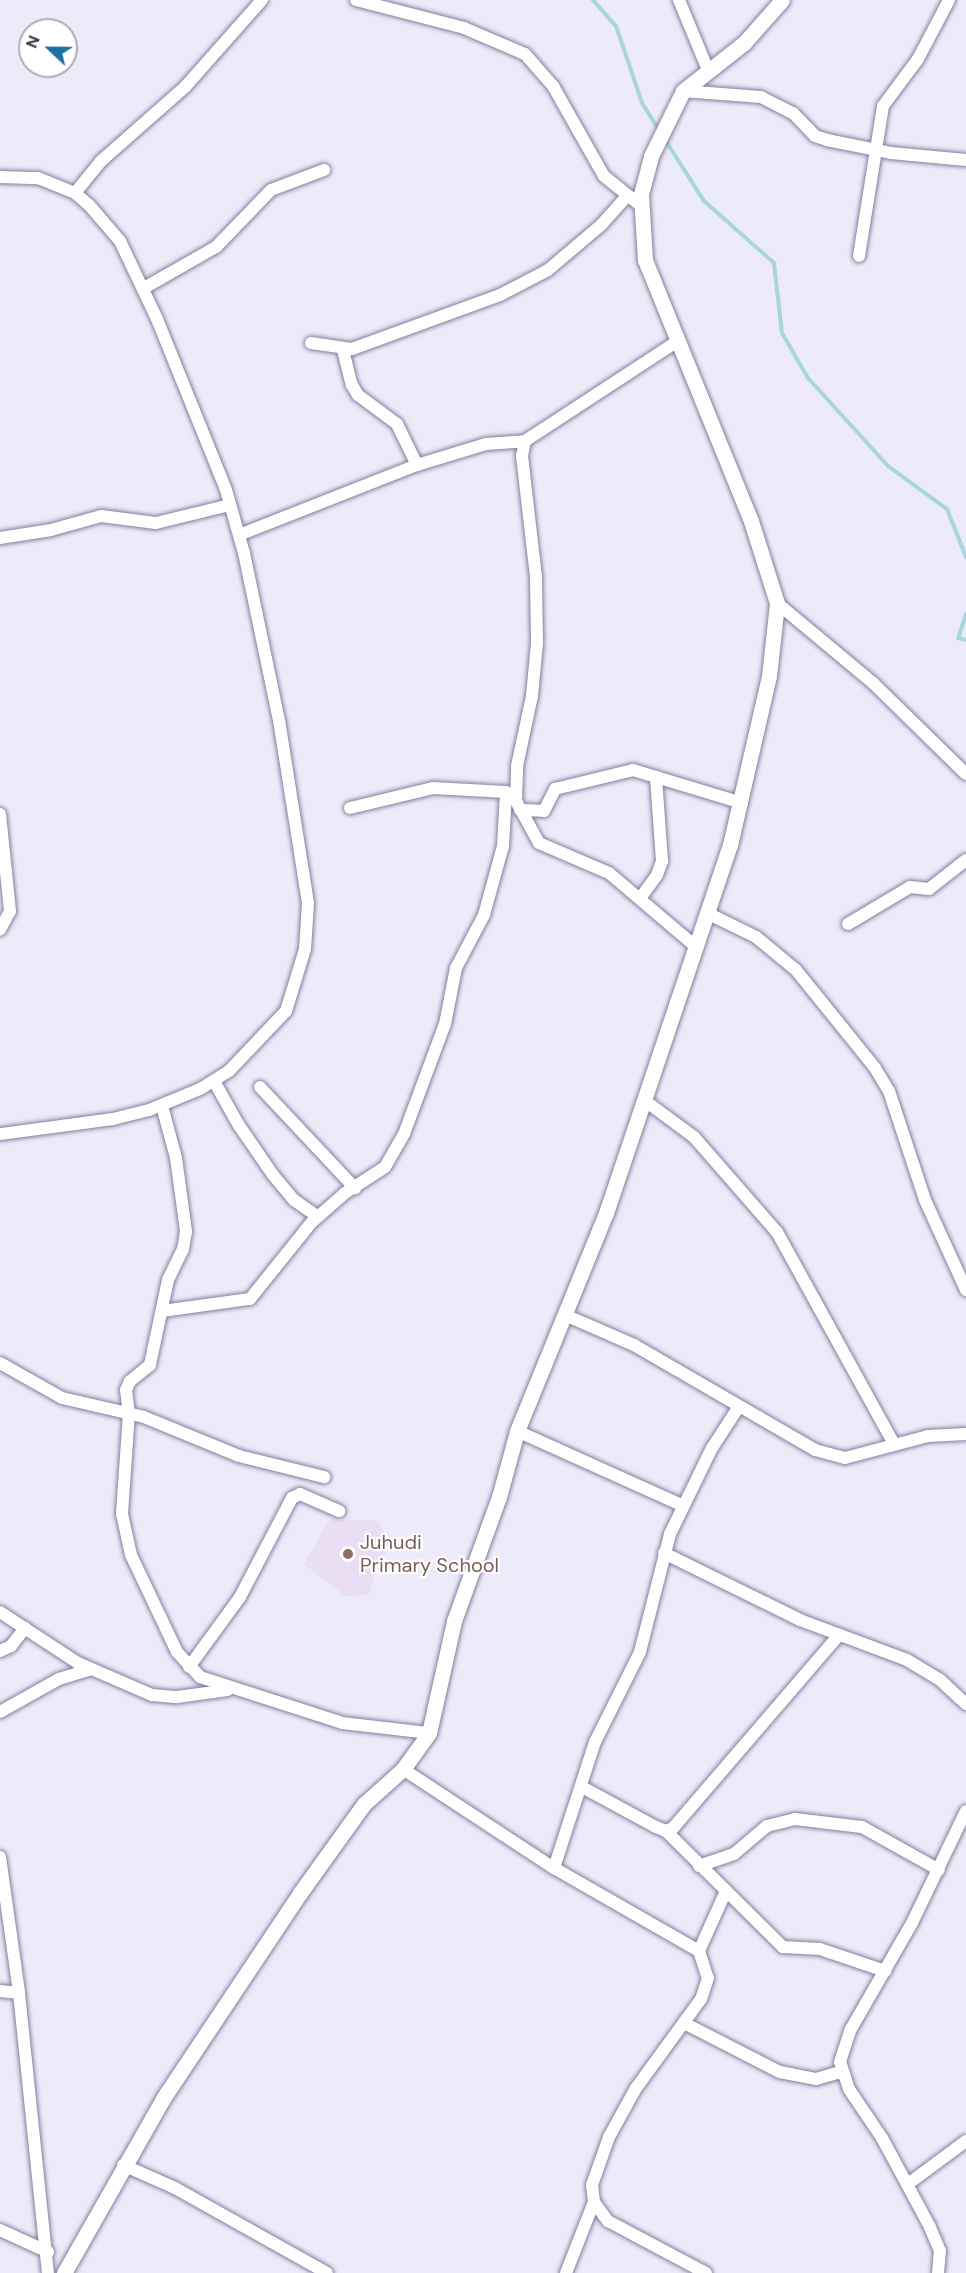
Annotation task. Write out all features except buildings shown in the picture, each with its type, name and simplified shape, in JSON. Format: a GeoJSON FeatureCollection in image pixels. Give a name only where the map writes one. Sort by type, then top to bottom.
{"type":"FeatureCollection","features":[{"type":"Feature","properties":{"kind":"street"},"geometry":{"type":"LineString","coordinates":[[75,193],[101,161],[185,87],[262,0]]}},
{"type":"Feature","properties":{"kind":"street"},"geometry":{"type":"LineString","coordinates":[[356,0],[464,28],[525,54],[553,86],[604,176],[641,206]]}},
{"type":"Feature","properties":{"kind":"street"},"geometry":{"type":"LineString","coordinates":[[680,0],[708,70]]}},
{"type":"Feature","properties":{"kind":"street"},"geometry":{"type":"LineString","coordinates":[[64,2273],[123,2165],[335,1841],[364,1804],[403,1769],[429,1733],[454,1622],[499,1497],[517,1431],[567,1316],[644,1100],[742,803],[769,676],[777,603],[751,521],[645,260],[641,206],[651,156],[683,92],[744,43],[782,0]]}},
{"type":"Feature","properties":{"kind":"street"},"geometry":{"type":"LineString","coordinates":[[859,256],[884,106],[918,59],[949,0]]}},
{"type":"Feature","properties":{"kind":"street"},"geometry":{"type":"LineString","coordinates":[[683,92],[761,97],[793,113],[815,136],[875,150],[966,160]]}},
{"type":"Feature","properties":{"kind":"street"},"geometry":{"type":"LineString","coordinates":[[144,288],[216,247],[271,190],[324,170]]}},
{"type":"Feature","properties":{"kind":"street"},"geometry":{"type":"LineString","coordinates":[[0,177],[24,175],[75,193],[120,241],[144,288],[230,505],[239,535],[266,651],[308,903],[305,949],[286,1011],[252,1051],[214,1081],[162,1106],[113,1119],[0,1134]]}},
{"type":"Feature","properties":{"kind":"street"},"geometry":{"type":"LineString","coordinates":[[311,343],[343,350],[403,328],[435,322],[548,270],[601,225],[628,195]]}},
{"type":"Feature","properties":{"kind":"street"},"geometry":{"type":"LineString","coordinates":[[239,535],[417,465],[486,444],[525,441],[678,341]]}},
{"type":"Feature","properties":{"kind":"street"},"geometry":{"type":"LineString","coordinates":[[343,350],[358,395],[397,424],[417,465]]}},
{"type":"Feature","properties":{"kind":"street"},"geometry":{"type":"LineString","coordinates":[[162,1311],[250,1299],[318,1217],[385,1167],[413,1111],[450,1009],[456,968],[486,906],[514,801],[517,766],[532,696],[537,643],[536,577],[522,456],[525,441]]}},
{"type":"Feature","properties":{"kind":"street"},"geometry":{"type":"LineString","coordinates":[[0,538],[51,530],[101,516],[156,523],[230,505]]}},
{"type":"Feature","properties":{"kind":"street"},"geometry":{"type":"LineString","coordinates":[[777,603],[873,683],[966,774]]}},
{"type":"Feature","properties":{"kind":"street"},"geometry":{"type":"LineString","coordinates":[[350,808],[433,788],[514,801],[544,811],[555,789],[619,771],[644,771],[656,777],[742,803]]}},
{"type":"Feature","properties":{"kind":"street"},"geometry":{"type":"LineString","coordinates":[[641,897],[657,875],[662,861],[656,777]]}},
{"type":"Feature","properties":{"kind":"street"},"geometry":{"type":"LineString","coordinates":[[514,801],[538,843],[595,866],[641,897],[695,946]]}},
{"type":"Feature","properties":{"kind":"street"},"geometry":{"type":"LineString","coordinates":[[0,814],[10,911],[0,930]]}},
{"type":"Feature","properties":{"kind":"street"},"geometry":{"type":"LineString","coordinates":[[848,924],[910,887],[929,889],[965,863]]}},
{"type":"Feature","properties":{"kind":"street"},"geometry":{"type":"LineString","coordinates":[[706,913],[756,937],[789,963],[875,1068],[889,1091],[925,1200],[966,1290]]}},
{"type":"Feature","properties":{"kind":"street"},"geometry":{"type":"LineString","coordinates":[[214,1081],[258,1154],[294,1200],[318,1217]]}},
{"type":"Feature","properties":{"kind":"street"},"geometry":{"type":"LineString","coordinates":[[260,1087],[355,1188]]}},
{"type":"Feature","properties":{"kind":"street"},"geometry":{"type":"LineString","coordinates":[[644,1100],[694,1137],[777,1232],[894,1444]]}},
{"type":"Feature","properties":{"kind":"street"},"geometry":{"type":"LineString","coordinates":[[162,1106],[176,1158],[186,1231],[183,1249],[168,1280],[150,1365],[130,1381],[126,1390],[129,1413],[122,1484],[125,1537],[159,1618],[189,1667],[200,1677],[342,1723],[429,1733]]}},
{"type":"Feature","properties":{"kind":"street"},"geometry":{"type":"LineString","coordinates":[[567,1316],[634,1345],[738,1408],[815,1450],[833,1455],[859,1456],[894,1444],[946,1433],[966,1434]]}},
{"type":"Feature","properties":{"kind":"street"},"geometry":{"type":"LineString","coordinates":[[0,1363],[63,1398],[129,1413],[239,1456],[324,1477]]}},
{"type":"Feature","properties":{"kind":"street"},"geometry":{"type":"LineString","coordinates":[[554,1868],[595,1742],[640,1652],[664,1553],[682,1506],[738,1408]]}},
{"type":"Feature","properties":{"kind":"street"},"geometry":{"type":"LineString","coordinates":[[517,1431],[682,1506]]}},
{"type":"Feature","properties":{"kind":"street"},"geometry":{"type":"LineString","coordinates":[[189,1667],[240,1598],[292,1498],[300,1494],[339,1511]]}},
{"type":"Feature","properties":{"kind":"street"},"geometry":{"type":"LineString","coordinates":[[664,1553],[839,1635],[908,1660],[939,1679],[966,1704]]}},
{"type":"Feature","properties":{"kind":"street"},"geometry":{"type":"LineString","coordinates":[[0,1612],[91,1669],[163,1697],[232,1689]]}},
{"type":"Feature","properties":{"kind":"street"},"geometry":{"type":"LineString","coordinates":[[0,1652],[11,1646],[25,1628]]}},
{"type":"Feature","properties":{"kind":"street"},"geometry":{"type":"LineString","coordinates":[[666,1831],[839,1635]]}},
{"type":"Feature","properties":{"kind":"street"},"geometry":{"type":"LineString","coordinates":[[0,1712],[59,1679],[91,1669]]}},
{"type":"Feature","properties":{"kind":"street"},"geometry":{"type":"LineString","coordinates":[[403,1769],[554,1868],[699,1951],[708,1978],[686,2024],[636,2088],[609,2137],[596,2166],[594,2202],[566,2273]]}},
{"type":"Feature","properties":{"kind":"street"},"geometry":{"type":"LineString","coordinates":[[582,1787],[666,1831],[783,1947],[820,1949],[885,1971]]}},
{"type":"Feature","properties":{"kind":"street"},"geometry":{"type":"LineString","coordinates":[[938,2273],[940,2251],[908,2184],[843,2075],[840,2062],[845,2043],[939,1870],[966,1811]]}},
{"type":"Feature","properties":{"kind":"street"},"geometry":{"type":"LineString","coordinates":[[699,1866],[734,1854],[767,1826],[795,1820],[862,1827],[939,1870]]}},
{"type":"Feature","properties":{"kind":"street"},"geometry":{"type":"LineString","coordinates":[[0,1857],[19,1993],[48,2252],[48,2273]]}},
{"type":"Feature","properties":{"kind":"street"},"geometry":{"type":"LineString","coordinates":[[699,1951],[726,1891]]}},
{"type":"Feature","properties":{"kind":"street"},"geometry":{"type":"LineString","coordinates":[[0,1991],[19,1993]]}},
{"type":"Feature","properties":{"kind":"street"},"geometry":{"type":"LineString","coordinates":[[686,2024],[780,2072],[816,2079],[840,2072],[843,2075]]}},
{"type":"Feature","properties":{"kind":"street"},"geometry":{"type":"LineString","coordinates":[[908,2184],[966,2141]]}},
{"type":"Feature","properties":{"kind":"street"},"geometry":{"type":"LineString","coordinates":[[123,2165],[175,2188],[327,2273]]}},
{"type":"Feature","properties":{"kind":"street"},"geometry":{"type":"LineString","coordinates":[[594,2202],[608,2221],[624,2232],[705,2273]]}},
{"type":"Feature","properties":{"kind":"street"},"geometry":{"type":"LineString","coordinates":[[0,2230],[48,2252]]}},
{"type":"Feature","properties":{"kind":"shaded area","name":"Juhudi Primary School"},"geometry":{"type":"Polygon","coordinates":[[[329,1520],[376,1520],[392,1543],[375,1571],[369,1595],[345,1596],[304,1564],[329,1520]]]}},
{"type":"Feature","properties":{"kind":"waterway"},"geometry":{"type":"LineString","coordinates":[[593,0],[616,26],[642,103],[658,129]]}},
{"type":"Feature","properties":{"kind":"waterway"},"geometry":{"type":"LineString","coordinates":[[664,138],[704,201],[774,263],[782,333],[808,378],[888,466],[947,509],[966,557]]}},
{"type":"Feature","properties":{"kind":"waterway"},"geometry":{"type":"LineString","coordinates":[[966,614],[958,638],[966,640]]}},
{"type":"Feature","properties":{"kind":"place","name":"Juhudi Primary School"},"geometry":{"type":"Point","coordinates":[348,1554]}}]}
